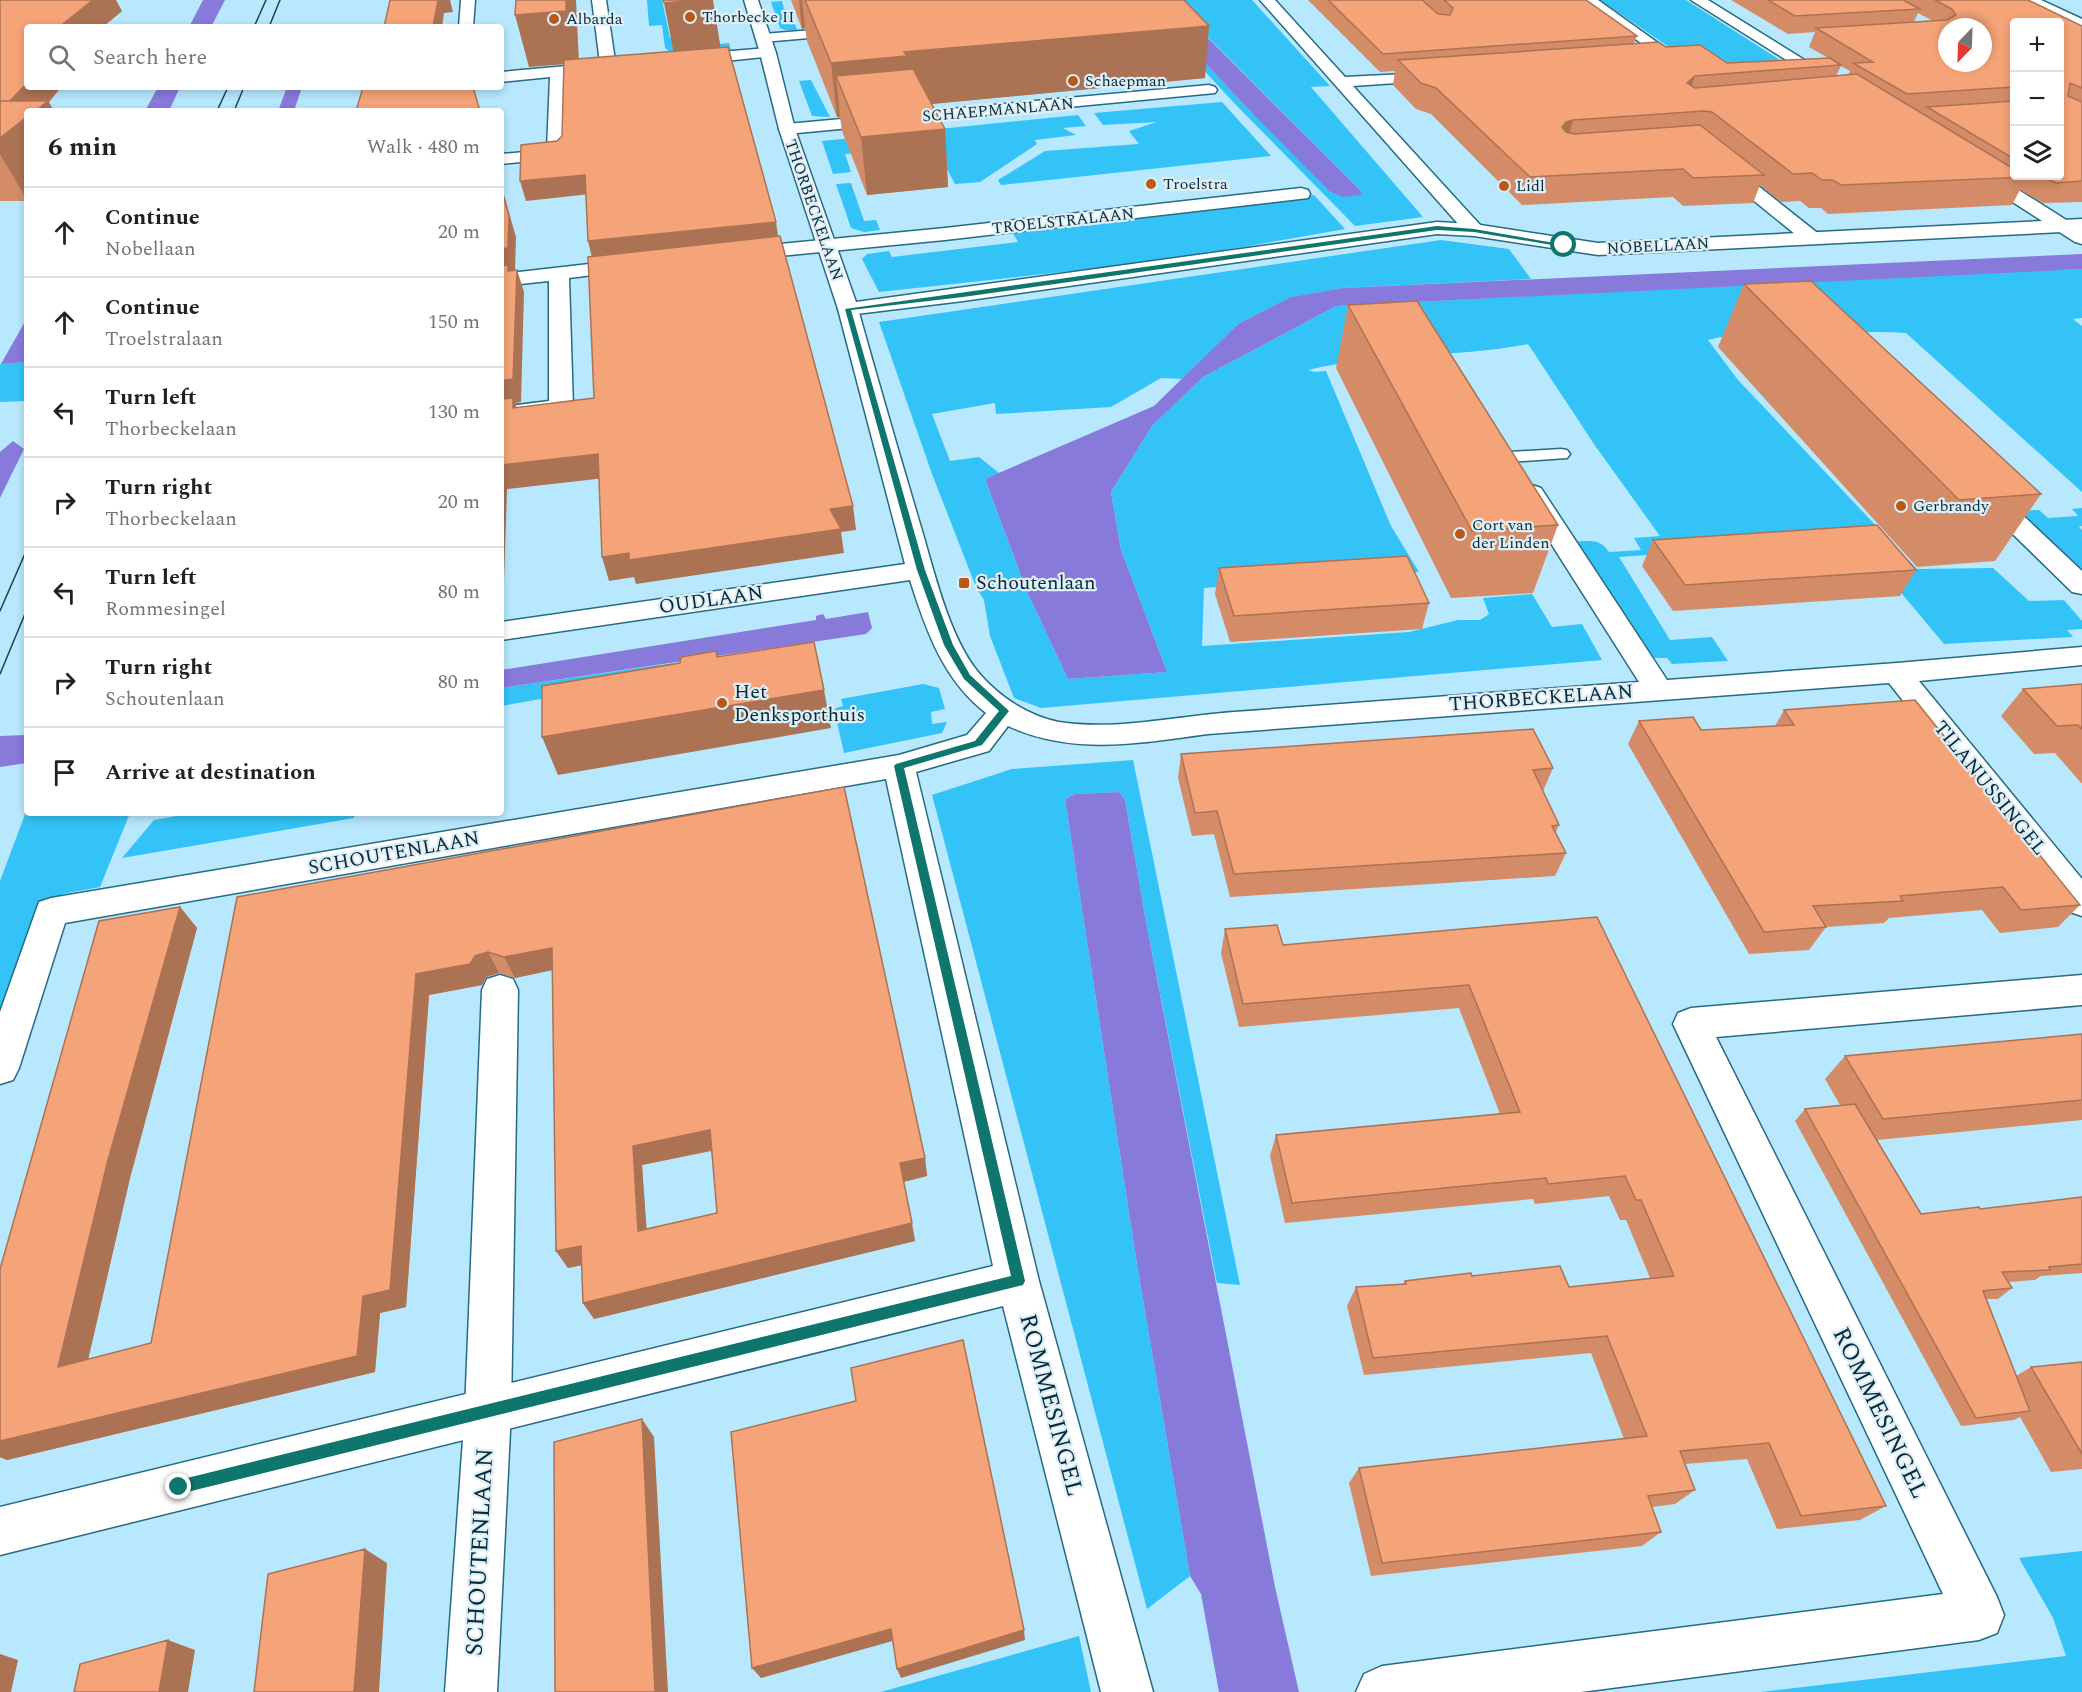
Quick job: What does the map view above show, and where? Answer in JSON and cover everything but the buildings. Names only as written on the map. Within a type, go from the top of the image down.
[{"type":"street","points":[[466,24],[468,0]]},
{"type":"street","points":[[504,77],[614,66],[598,0]]},
{"type":"street","name":"THORBECKELAAN","points":[[750,0],[766,46],[787,129],[848,309],[921,570],[949,645],[967,677],[1004,711],[1030,723],[1059,732],[1109,734],[1658,689],[1898,673],[2082,656]]},
{"type":"street","points":[[1267,0],[1474,231]]},
{"type":"street","points":[[1589,0],[1671,58],[1637,61]]},
{"type":"street","points":[[1698,0],[1844,89]]},
{"type":"street","points":[[2013,0],[2082,33]]},
{"type":"street","points":[[2029,0],[2082,25]]},
{"type":"street","points":[[665,62],[869,30]]},
{"type":"street","points":[[1767,42],[1790,40]]},
{"type":"street","points":[[504,159],[556,154],[558,72]]},
{"type":"street","points":[[1340,82],[1453,74]]},
{"type":"street","name":"SCHAEPMANLAAN","points":[[787,129],[1209,90]]},
{"type":"street","points":[[1711,158],[1813,239]]},
{"type":"street","points":[[1961,162],[2073,226],[2082,238]]},
{"type":"street","name":"TROELSTRALAAN","points":[[722,255],[945,234],[1301,194]]},
{"type":"street","name":"NOBELLAAN","points":[[1474,231],[1598,249],[2073,226]]},
{"type":"street","points":[[848,309],[963,295],[1367,236],[1437,228],[1474,231]]},
{"type":"street","points":[[504,280],[653,263]]},
{"type":"street","points":[[504,414],[561,407],[559,274]]},
{"type":"street","points":[[1502,447],[1658,689]]},
{"type":"street","points":[[1971,480],[2082,586]]},
{"type":"street","name":"OUDLAAN","points":[[504,631],[921,570]]},
{"type":"street","name":"TILANUSSINGEL","points":[[1898,673],[2082,903]]},
{"type":"street","points":[[899,766],[978,743],[1004,711]]},
{"type":"street","name":"SCHOUTENLAAN","points":[[0,1068],[51,912],[899,766]]},
{"type":"street","name":"ROMMESINGEL","points":[[899,766],[1018,1281],[1127,1692]]},
{"type":"street","name":"SCHOUTENLAAN","points":[[471,1692],[488,1411],[500,990]]},
{"type":"street","name":"ROMMESINGEL","points":[[1382,1692],[1979,1615],[1691,1024],[2082,990]]},
{"type":"street","points":[[0,1532],[1018,1281]]},
{"type":"lane","points":[[1502,447],[1561,454]]},
{"type":"shaded area","points":[[203,0],[225,0],[213,24],[191,24]]},
{"type":"shaded area","points":[[647,0],[662,0],[670,38],[715,35],[719,44],[729,43],[731,50],[674,55],[665,48],[662,25],[649,26]]},
{"type":"shaded area","points":[[1139,0],[1146,0],[1252,113],[1361,195],[1361,191],[1171,0],[1252,0],[1330,86],[1311,87],[1423,217],[1355,226],[1235,104]]},
{"type":"shaded area","points":[[1146,0],[1202,32],[1361,191],[1361,195],[1343,197],[1329,191]]},
{"type":"shaded area","points":[[1600,0],[1686,0],[1832,93],[1726,86]]},
{"type":"shaded area","points":[[782,1],[784,9],[790,11],[797,30],[780,28],[771,2]]},
{"type":"shaded area","points":[[811,80],[830,117],[812,116],[799,81]]},
{"type":"shaded area","points":[[156,90],[179,90],[170,108],[147,108]]},
{"type":"shaded area","points":[[286,90],[301,90],[295,108],[279,108]]},
{"type":"shaded area","points":[[1222,102],[1271,156],[1001,185],[998,180],[1045,151],[1139,144],[1129,131],[1157,122],[1103,125],[1094,113]]},
{"type":"shaded area","points":[[1078,115],[1086,126],[1063,128],[1076,135],[1035,140],[1037,144],[980,182],[955,184],[934,145],[845,154],[851,172],[833,174],[822,141]]},
{"type":"shaded area","points":[[851,183],[864,221],[876,220],[880,230],[864,232],[851,228],[836,184]]},
{"type":"shaded area","points":[[1314,195],[1345,229],[1164,261],[879,292],[862,259],[867,254],[889,251],[892,257],[1018,242],[1011,230]]},
{"type":"shaded area","points":[[1441,240],[1509,249],[1531,279],[1343,288],[1292,297],[1238,324],[1182,379],[1161,378],[1111,407],[996,414],[995,403],[932,414],[950,461],[979,457],[999,473],[985,479],[1028,594],[1068,679],[1167,672],[1121,550],[1111,492],[1152,426],[1203,377],[1336,306],[2019,271],[2082,269],[2082,318],[2073,319],[2082,326],[2082,492],[1906,333],[1754,334],[1731,335],[1708,340],[1738,380],[1917,569],[1993,568],[2029,601],[2064,600],[2082,621],[2082,629],[2067,630],[2073,637],[1944,644],[1857,540],[1619,557],[1670,640],[1712,637],[1728,661],[1672,664],[1667,658],[1643,658],[1573,542],[1598,542],[1609,552],[1641,550],[1634,538],[1660,536],[1596,447],[1528,344],[1362,360],[1308,370],[1326,371],[1391,526],[1419,572],[1204,588],[1202,646],[1409,632],[1458,620],[1480,620],[1489,614],[1483,598],[1532,594],[1552,627],[1582,624],[1602,660],[1041,708],[1014,698],[990,636],[984,600],[976,587],[932,474],[879,322]]},
{"type":"shaded area","points":[[2082,254],[2082,269],[1336,306],[1203,377],[1152,426],[1111,492],[1121,550],[1167,672],[1068,679],[1028,594],[985,479],[1154,406],[1238,324],[1291,297],[1343,288]]},
{"type":"shaded area","points":[[24,323],[24,362],[1,364]]},
{"type":"shaded area","points":[[24,362],[24,401],[0,402],[0,364]]},
{"type":"shaded area","points":[[13,441],[24,449],[0,498],[0,452]]},
{"type":"shaded area","points":[[2082,508],[2082,526],[2079,527],[2082,530],[2082,580],[2010,511],[2039,510],[2048,518],[2078,516],[2072,509]]},
{"type":"shaded area","points":[[868,612],[872,628],[866,634],[504,688],[504,670],[816,620],[816,616],[823,614],[826,619]]},
{"type":"shaded area","points":[[708,658],[694,672],[504,705],[504,688]]},
{"type":"shaded area","points":[[923,684],[939,688],[945,709],[931,712],[932,724],[947,722],[942,733],[844,753],[834,709],[843,706],[841,699]]},
{"type":"shaded area","points":[[24,735],[24,763],[0,767],[0,736]]},
{"type":"shaded area","points":[[1133,760],[1240,1285],[1217,1283],[1146,922],[1125,800],[1119,792],[1075,794],[1065,799],[1137,1264],[1190,1576],[1147,1609],[932,795],[1012,769]]},
{"type":"shaded area","points":[[1119,792],[1125,800],[1146,922],[1275,1587],[1299,1692],[1219,1692],[1201,1594],[1190,1576],[1137,1264],[1065,799],[1075,794]]},
{"type":"shaded area","points":[[24,816],[129,816],[100,887],[63,894],[49,903],[0,1043],[0,881]]},
{"type":"shaded area","points":[[176,816],[354,816],[354,818],[122,858],[154,820]]},
{"type":"shaded area","points":[[2082,1551],[2082,1692],[1760,1692],[2066,1656],[2053,1618],[2019,1558]]},
{"type":"shaded area","points":[[1079,1636],[1091,1692],[881,1692]]},
{"type":"tram line","points":[[255,24],[266,0]]},
{"type":"tram line","points":[[270,24],[280,0]]},
{"type":"tram line","points":[[218,108],[227,90]]},
{"type":"tram line","points":[[235,108],[243,90]]},
{"type":"tram line","points":[[0,611],[24,556]]},
{"type":"tram line","points":[[0,674],[24,616]]},
{"type":"place","name":"Thorbecke II","points":[[690,17]]},
{"type":"place","name":"Albarda","points":[[554,19]]},
{"type":"place","name":"Schaepman","points":[[1073,81]]},
{"type":"place","name":"Troelstra","points":[[1151,184]]},
{"type":"place","name":"Lidl","points":[[1504,186]]},
{"type":"place","name":"Gerbrandy","points":[[1901,506]]},
{"type":"place","name":"Cort van der Linden","points":[[1460,534]]},
{"type":"place","name":"Schoutenlaan","points":[[964,583]]},
{"type":"place","name":"Het Denksporthuis","points":[[722,703]]},
{"type":"route","points":[[179,1487],[1018,1281],[899,766],[978,743],[1004,711],[967,677],[949,645],[921,570],[848,309],[1437,228],[1474,231],[1564,245]]}]
